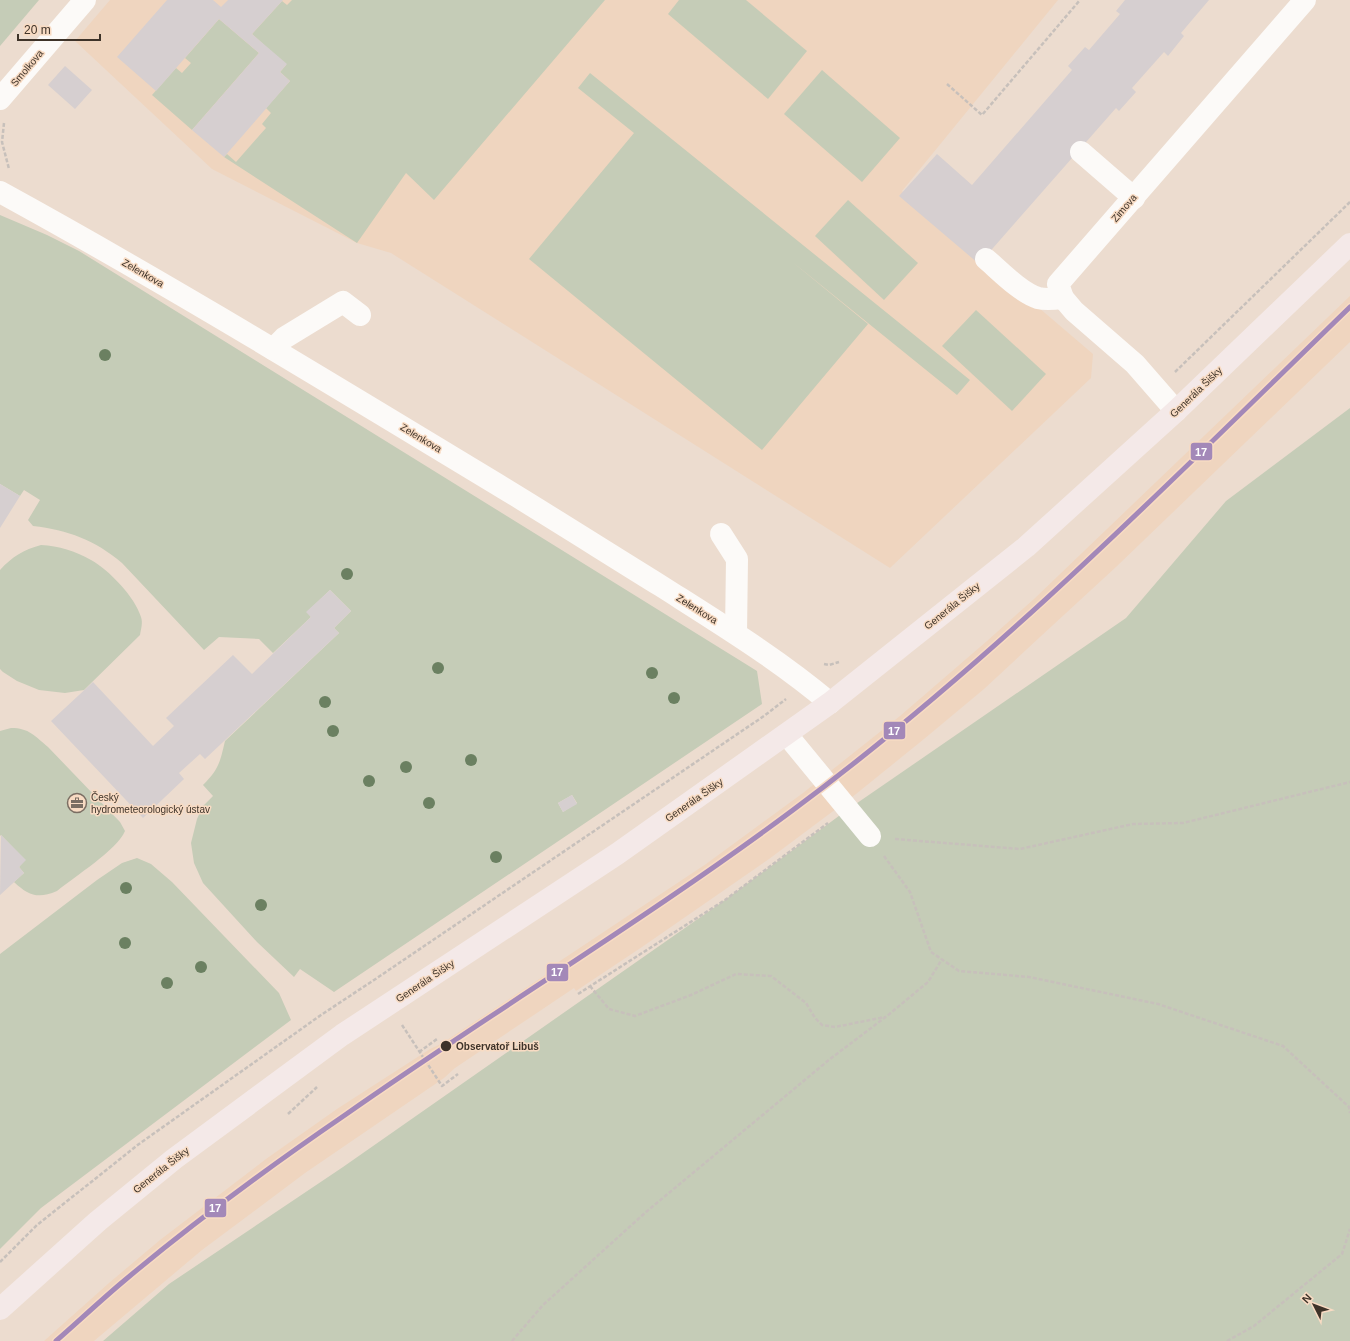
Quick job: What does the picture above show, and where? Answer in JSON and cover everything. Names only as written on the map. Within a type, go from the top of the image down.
[{"type":"main road","name":"Generála Šišky","points":[[0,1309],[98,1221],[174,1159],[342,1035],[617,854],[787,735],[830,703],[1026,547],[1176,411],[1350,244]]},
{"type":"street","name":"Smolkova","points":[[4,109],[85,0]]},
{"type":"street","name":"Zimova","points":[[1063,298],[1058,284],[1305,0]]},
{"type":"street","points":[[1081,152],[1134,198]]},
{"type":"street","name":"Zelenkova","points":[[0,192],[86,239],[273,349],[527,502],[736,633],[807,684],[830,703]]},
{"type":"street","points":[[986,259],[1029,294],[1038,298],[1063,298],[1074,311],[1135,364],[1176,411]]},
{"type":"street","points":[[273,349],[284,338],[343,302],[360,315]]},
{"type":"street","points":[[721,534],[736,559],[736,633]]},
{"type":"street","points":[[787,735],[847,810],[870,836]]},
{"type":"path","points":[[947,84],[982,115],[1080,0]]},
{"type":"path","points":[[4,109],[2,142],[9,172]]},
{"type":"path","points":[[1157,390],[1350,202]]},
{"type":"path","points":[[0,1262],[37,1225],[139,1144],[321,1015],[764,716],[807,684],[829,665],[842,661]]},
{"type":"path","points":[[822,664],[829,665]]},
{"type":"path","points":[[870,836],[1020,849],[1133,824],[1183,823],[1350,782]]},
{"type":"path","points":[[578,994],[725,900],[847,810]]},
{"type":"path","points":[[893,869],[910,892],[931,952],[959,971],[1029,977],[1158,1004],[1284,1046],[1348,1107],[1350,1113]]},
{"type":"path","points":[[512,1341],[543,1305],[646,1212],[830,1059],[928,982],[942,959]]},
{"type":"path","points":[[590,986],[609,1009],[635,1016],[691,995],[736,974],[772,976],[806,1002],[815,1018],[822,1026],[835,1027],[886,1016]]},
{"type":"path","points":[[374,980],[442,1086],[458,1074]]},
{"type":"path","points":[[419,1052],[437,1039]]},
{"type":"path","points":[[1227,1341],[1254,1326],[1342,1254],[1350,1229]]},
{"type":"shaded area","points":[[110,0],[1058,0],[902,191],[1093,354],[1091,378],[890,568],[391,253],[357,243],[212,169],[75,41]]},
{"type":"shaded area","points":[[1350,296],[1350,342],[1116,567],[984,689],[856,794],[769,859],[642,947],[576,991],[574,988],[455,1068],[444,1078],[305,1173],[202,1250],[94,1341],[44,1341],[160,1240],[266,1159],[337,1109],[430,1049],[441,1044],[559,966],[557,963],[706,864],[803,793],[900,716],[1034,599]]},
{"type":"green space","points":[[0,0],[39,0],[0,46]]},
{"type":"green space","points":[[292,0],[605,0],[434,200],[406,173],[357,243],[224,157],[227,154],[236,162],[266,128],[262,124],[271,113],[266,108],[290,81],[280,72],[286,65],[252,34],[282,1],[287,5]]},
{"type":"green space","points":[[679,0],[746,0],[807,51],[768,99],[668,14]]},
{"type":"green space","points":[[219,19],[259,53],[192,130],[152,95],[176,68],[182,73],[191,63],[185,58]]},
{"type":"green space","points":[[822,70],[900,138],[862,182],[784,114]]},
{"type":"green space","points":[[590,73],[970,380],[957,395],[790,260],[868,324],[762,450],[529,259],[634,133],[578,88]]},
{"type":"green space","points":[[848,200],[918,263],[884,300],[815,236]]},
{"type":"green space","points":[[0,215],[47,235],[79,251],[757,671],[762,704],[334,992],[300,969],[294,977],[257,942],[203,883],[194,863],[191,843],[197,819],[203,806],[213,796],[203,785],[216,770],[225,741],[339,633],[334,628],[351,611],[330,590],[307,612],[311,617],[273,653],[259,639],[219,637],[204,650],[122,563],[102,548],[80,537],[58,530],[33,526],[28,520],[40,500],[24,490],[20,496],[0,484]],"holes":[[[572,795],[577,803],[563,812],[558,803]]]},
{"type":"green space","points":[[976,310],[1046,374],[1012,411],[942,346]]},
{"type":"green space","points":[[1350,408],[1350,1341],[103,1341],[169,1284],[343,1167],[725,900],[847,810],[1126,618],[1226,501]]},
{"type":"green space","points":[[41,545],[54,546],[73,552],[98,564],[113,577],[127,593],[138,609],[141,617],[142,624],[140,635],[84,690],[65,693],[39,690],[17,681],[0,669],[0,570],[19,554]]},
{"type":"green space","points":[[11,728],[23,729],[27,731],[48,747],[120,822],[125,831],[113,846],[94,863],[57,891],[44,895],[34,895],[29,893],[14,882],[24,873],[19,867],[25,860],[1,835],[0,836],[0,731]]},
{"type":"green space","points":[[137,858],[151,864],[172,882],[279,993],[291,1020],[41,1208],[0,1249],[0,954],[97,880],[122,863]]},
{"type":"building","points":[[167,0],[213,0],[221,7],[228,0],[283,0],[252,34],[287,64],[280,72],[290,81],[224,157],[192,130],[259,53],[219,19],[156,91],[117,57]]},
{"type":"building","points":[[1125,0],[1209,0],[1181,33],[1184,36],[1168,56],[1164,52],[1132,88],[1136,92],[1119,111],[1116,108],[979,264],[899,196],[937,154],[972,185],[1072,70],[1068,66],[1085,47],[1089,50],[1120,14],[1116,11]]},
{"type":"building","points":[[65,66],[92,90],[75,109],[48,85]]},
{"type":"building","points":[[0,484],[20,496],[0,528]]},
{"type":"building","points":[[330,590],[351,611],[334,628],[339,633],[205,759],[200,754],[179,773],[184,779],[143,818],[51,721],[93,682],[153,746],[174,726],[166,718],[233,655],[252,674],[311,617],[306,612]]},
{"type":"building","points":[[572,795],[577,804],[563,812],[558,803]]},
{"type":"building","points":[[1,835],[26,860],[19,867],[24,873],[0,895]]},
{"type":"transit line","name":"17","points":[[56,1341],[151,1258],[260,1175],[401,1076],[683,889],[793,810],[867,753],[940,693],[1080,568],[1350,307]]},
{"type":"place","name":"Český hydrometeorologický ústav","points":[[77,803]]},
{"type":"place","name":"Observatoř Libuš","points":[[446,1046]]}]
